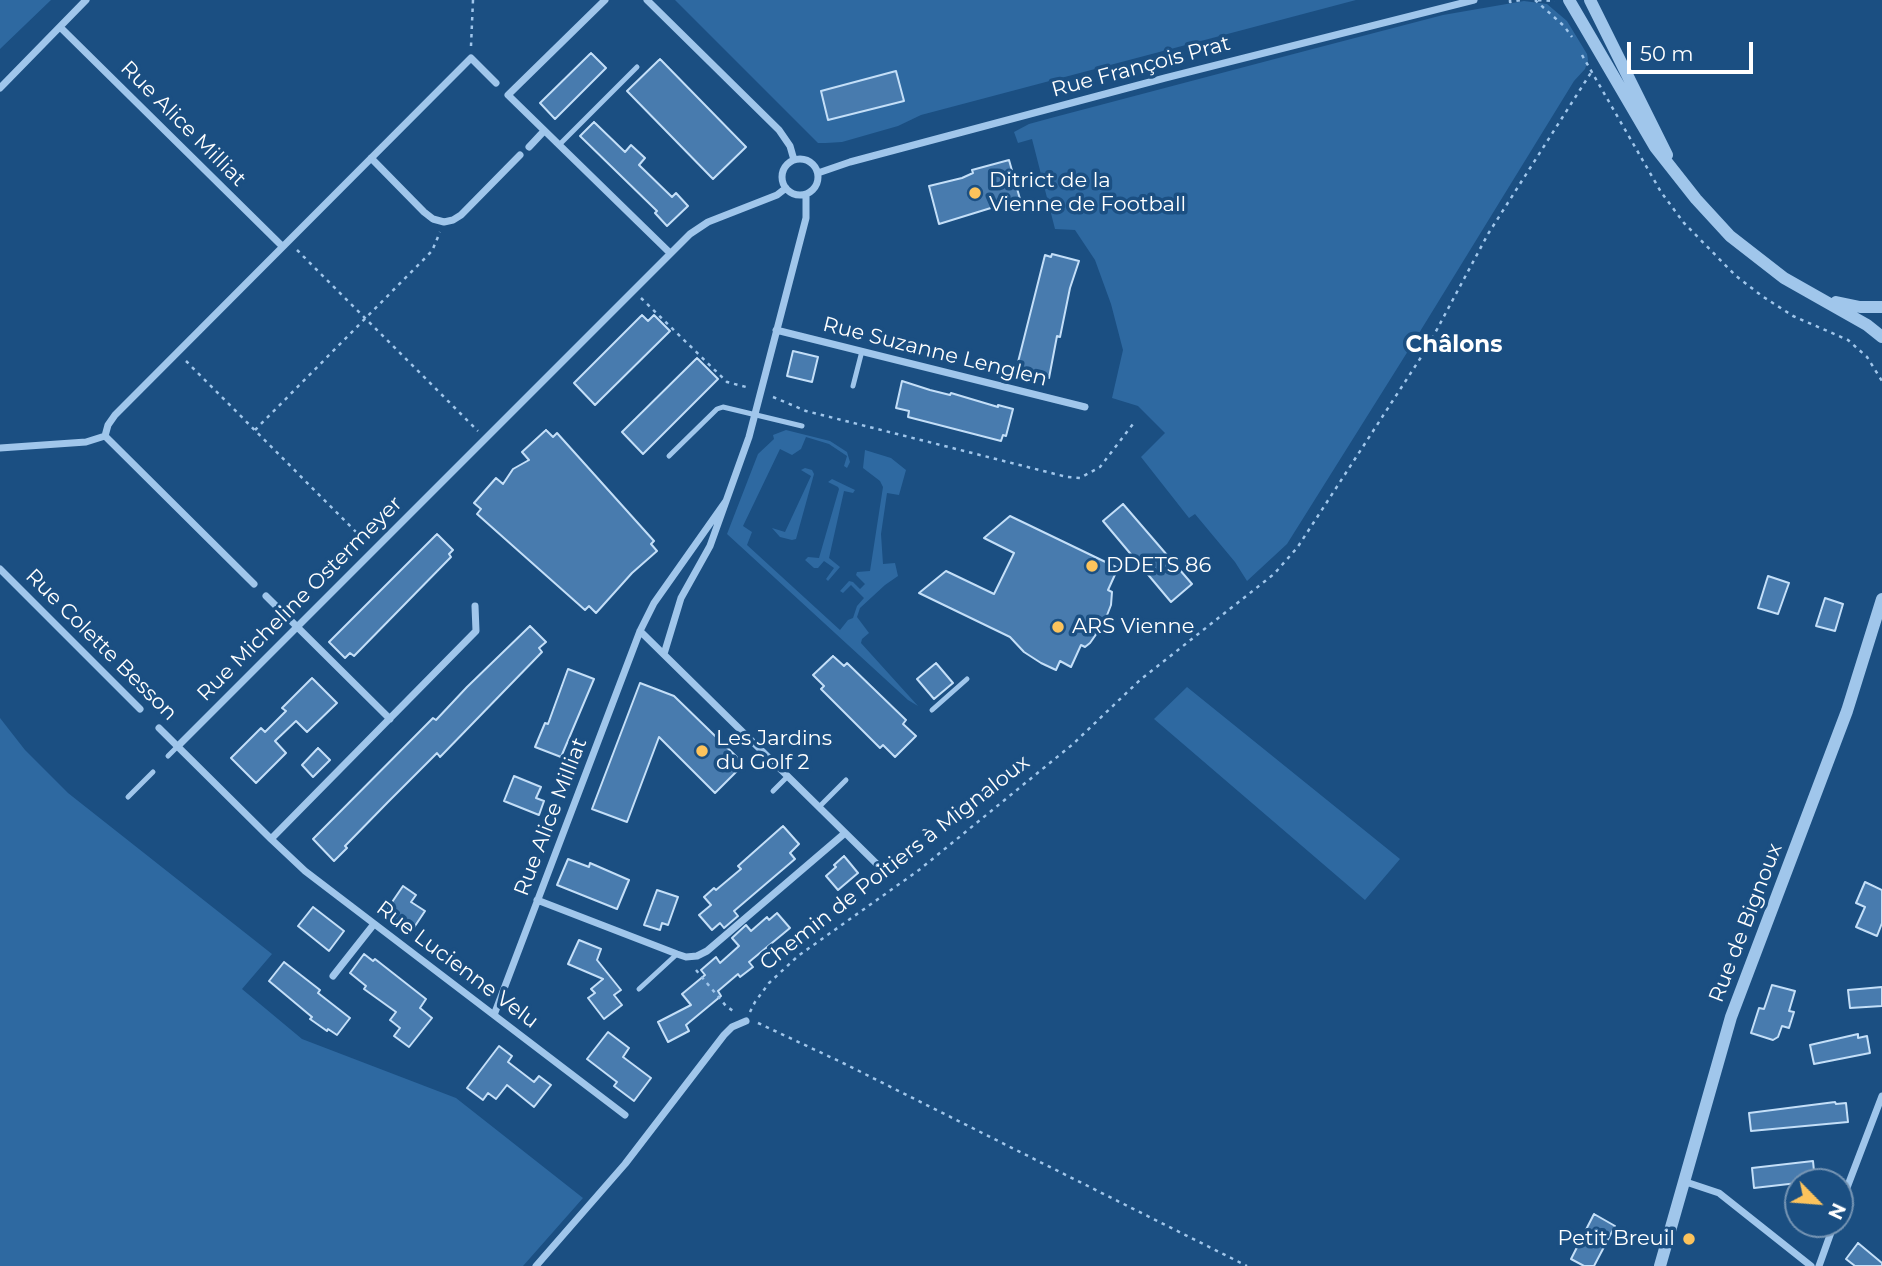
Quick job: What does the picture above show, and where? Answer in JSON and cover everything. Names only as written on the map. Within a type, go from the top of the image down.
[{"type":"street","points":[[0,88],[86,0]]},
{"type":"street","points":[[604,0],[508,95],[670,253]]},
{"type":"street","points":[[647,0],[779,130],[790,146],[794,160]]},
{"type":"street","name":"Rue François Prat","points":[[818,173],[850,162],[1165,78],[1474,0]]},
{"type":"street","points":[[1569,0],[1655,147],[1730,236],[1803,290],[1867,325],[1882,337]]},
{"type":"street","points":[[1590,0],[1675,172]]},
{"type":"street","name":"Rue Alice Milliat","points":[[60,27],[282,246]]},
{"type":"street","points":[[105,436],[115,415],[471,58],[496,83]]},
{"type":"street","points":[[529,147],[544,131]]},
{"type":"street","points":[[371,158],[424,212],[433,219],[444,222],[461,215],[520,155]]},
{"type":"street","points":[[800,159],[812,163],[818,173],[815,188],[806,194],[795,194],[786,188],[782,177],[789,162],[800,159]]},
{"type":"street","name":"Rue Micheline Ostermeyer","points":[[178,746],[670,253],[699,227],[777,195],[786,188]]},
{"type":"street","points":[[664,654],[681,598],[710,546],[755,413],[806,218],[806,194]]},
{"type":"street","points":[[1803,290],[1849,306],[1882,307]]},
{"type":"street","name":"Rue Suzanne Lenglen","points":[[776,330],[1085,407]]},
{"type":"street","points":[[0,448],[86,442],[105,436]]},
{"type":"street","points":[[105,436],[254,584]]},
{"type":"street","points":[[726,501],[654,603],[640,631],[886,873]]},
{"type":"street","name":"Rue Colette Besson","points":[[0,569],[140,709]]},
{"type":"street","points":[[266,596],[390,719]]},
{"type":"street","name":"Rue de Bignoux","points":[[1660,1266],[1731,1017],[1846,711],[1882,599]]},
{"type":"street","points":[[178,746],[271,839],[477,631],[475,607]]},
{"type":"street","name":"Rue Alice Milliat","points":[[494,1015],[640,631]]},
{"type":"street","name":"Rue Colette Besson","points":[[159,728],[178,746]]},
{"type":"street","points":[[537,900],[681,956],[697,956],[707,951],[845,833]]},
{"type":"street","name":"Rue Lucienne Velu","points":[[271,839],[305,871],[625,1115]]},
{"type":"street","points":[[333,976],[374,924]]},
{"type":"street","points":[[536,1266],[625,1164],[724,1035],[732,1027],[746,1021]]},
{"type":"street","points":[[1854,1169],[1882,1096]]},
{"type":"street","points":[[1683,1181],[1719,1194],[1811,1266]]},
{"type":"street","points":[[1819,1266],[1829,1238]]},
{"type":"lane","points":[[559,145],[637,68]]},
{"type":"lane","points":[[853,386],[862,351]]},
{"type":"lane","points":[[669,456],[717,409],[728,407],[802,426]]},
{"type":"lane","points":[[932,710],[967,679]]},
{"type":"lane","points":[[168,756],[178,746]]},
{"type":"lane","points":[[128,797],[153,772]]},
{"type":"lane","points":[[773,791],[788,776]]},
{"type":"lane","points":[[818,807],[846,780]]},
{"type":"lane","points":[[639,989],[681,956]]},
{"type":"path","points":[[471,58],[474,0]]},
{"type":"path","points":[[1510,0],[1521,0]]},
{"type":"path","points":[[1538,0],[1560,0]]},
{"type":"path","name":"Chemin de Poitiers à Mignaloux","points":[[746,1021],[755,1002],[769,984],[798,956],[919,870],[1073,744],[1140,680],[1273,574],[1314,522],[1427,348],[1488,234],[1588,76],[1603,61]]},
{"type":"path","points":[[254,430],[432,251],[444,222]]},
{"type":"path","points":[[289,239],[293,247],[485,438]]},
{"type":"path","points":[[633,290],[727,382],[761,392],[806,411],[1067,477],[1080,478],[1100,467],[1133,424]]},
{"type":"path","points":[[177,352],[374,550]]},
{"type":"path","points":[[681,956],[726,1006],[746,1021],[770,1027],[1247,1266]]},
{"type":"shaded area","points":[[0,0],[51,0],[0,49]]},
{"type":"shaded area","points":[[675,0],[1356,0],[921,115],[898,126],[842,142],[818,143]]},
{"type":"shaded area","points":[[1524,1],[1547,4],[1567,21],[1587,54],[1585,69],[1574,81],[1287,544],[1247,581],[1235,562],[1195,514],[1189,518],[1141,457],[1165,433],[1138,406],[1112,398],[1123,350],[1111,304],[1095,260],[1075,230],[1055,229],[1032,139],[1018,143],[1014,132],[1029,124],[1051,118],[1443,15]]},
{"type":"shaded area","points":[[786,430],[830,441],[847,452],[850,462],[847,468],[844,466],[847,456],[829,444],[806,437],[801,449],[792,455],[780,449],[743,526],[752,532],[747,545],[840,630],[853,618],[857,606],[864,598],[851,585],[843,593],[840,591],[849,581],[860,589],[865,584],[856,575],[857,572],[870,571],[883,487],[880,481],[863,468],[865,450],[891,458],[906,470],[899,495],[887,493],[881,534],[883,564],[895,563],[898,576],[860,608],[857,617],[869,633],[861,643],[918,706],[908,700],[727,534],[758,454],[774,439],[773,435]]},
{"type":"shaded area","points":[[801,470],[812,470],[814,474],[796,539],[780,537],[772,528],[785,532],[811,476]]},
{"type":"shaded area","points":[[832,479],[855,490],[853,493],[844,491],[829,558],[840,567],[828,581],[826,579],[834,568],[824,561],[818,568],[814,568],[805,560],[808,557],[819,558],[839,489],[828,482]]},
{"type":"shaded area","points":[[1187,687],[1400,859],[1365,900],[1154,719]]},
{"type":"shaded area","points":[[0,718],[25,750],[68,793],[272,954],[242,989],[302,1039],[456,1098],[583,1198],[523,1266],[0,1266]]},
{"type":"building","points":[[591,53],[606,68],[555,119],[540,103]]},
{"type":"building","points":[[660,59],[746,147],[713,179],[627,91]]},
{"type":"building","points":[[896,71],[904,101],[828,120],[821,91]]},
{"type":"building","points":[[594,122],[625,152],[631,145],[645,158],[639,165],[672,197],[676,193],[688,206],[667,226],[655,213],[657,211],[580,136]]},
{"type":"building","name":"Ditrict de la Vienne de Football","points":[[1009,160],[1020,199],[939,224],[929,186],[962,178],[973,173],[972,170]]},
{"type":"building","points":[[1052,254],[1079,261],[1070,288],[1060,337],[1057,336],[1049,378],[1016,370],[1045,255],[1051,257]]},
{"type":"building","points":[[642,315],[648,321],[654,315],[670,331],[595,405],[574,383]]},
{"type":"building","points":[[793,351],[818,357],[812,382],[787,376]]},
{"type":"building","points":[[697,358],[718,379],[643,454],[622,432]]},
{"type":"building","points":[[902,381],[1013,409],[1006,436],[1003,435],[1001,441],[908,417],[909,411],[896,408]]},
{"type":"building","points":[[546,430],[553,437],[557,433],[654,541],[651,544],[657,551],[632,573],[596,613],[589,606],[585,610],[477,514],[481,509],[474,503],[496,478],[503,484],[513,469],[529,460],[522,452]]},
{"type":"building","points":[[1123,504],[1192,584],[1171,602],[1103,521]]},
{"type":"building","points":[[1010,516],[1118,568],[1108,590],[1112,592],[1111,605],[1104,623],[1090,643],[1085,647],[1081,645],[1071,667],[1060,661],[1056,670],[1041,663],[1024,652],[1010,637],[919,593],[946,571],[994,594],[1014,553],[984,538]]},
{"type":"building","points":[[437,534],[453,550],[449,554],[451,557],[354,656],[350,653],[345,658],[329,642]]},
{"type":"building","points":[[1768,576],[1789,583],[1778,614],[1758,608]]},
{"type":"building","points":[[1825,598],[1843,604],[1835,631],[1816,626]]},
{"type":"building","points":[[530,626],[546,642],[539,648],[542,652],[440,757],[437,753],[388,802],[334,861],[313,839],[433,718],[436,720]]},
{"type":"building","points":[[833,656],[844,666],[847,663],[906,720],[903,724],[916,736],[895,757],[883,745],[880,748],[821,689],[824,686],[813,675]]},
{"type":"building","points":[[936,663],[953,683],[934,699],[917,679]]},
{"type":"building","points":[[568,669],[594,679],[561,757],[535,747],[545,723],[548,724]]},
{"type":"building","points":[[312,678],[337,703],[307,732],[296,721],[275,741],[286,753],[256,783],[231,758],[261,728],[265,732],[286,711],[282,708]]},
{"type":"building","name":"Les Jardins du Golf 2","points":[[640,683],[674,696],[744,764],[715,793],[659,737],[627,822],[592,809]]},
{"type":"building","points":[[318,748],[330,760],[313,777],[302,765]]},
{"type":"building","points":[[514,776],[541,787],[536,798],[544,801],[539,815],[504,801]]},
{"type":"building","points":[[783,826],[799,844],[790,853],[795,859],[734,911],[738,916],[724,928],[720,923],[712,930],[699,915],[711,905],[704,897],[741,869],[738,866]]},
{"type":"building","points":[[844,856],[858,873],[838,890],[826,876]]},
{"type":"building","points":[[568,859],[589,867],[590,863],[629,880],[617,909],[557,885]]},
{"type":"building","points":[[1865,882],[1882,890],[1882,923],[1877,936],[1856,927],[1865,907],[1856,903]]},
{"type":"building","points":[[403,886],[416,895],[411,902],[425,911],[413,929],[386,911]]},
{"type":"building","points":[[657,890],[678,897],[668,925],[662,923],[660,930],[644,925]]},
{"type":"building","points":[[313,907],[344,931],[329,951],[298,926]]},
{"type":"building","points":[[777,913],[790,928],[749,962],[753,967],[740,977],[738,974],[718,991],[721,996],[686,1025],[689,1031],[668,1042],[658,1022],[691,1005],[682,994],[705,975],[701,970],[716,957],[720,963],[739,946],[732,938],[746,925],[751,931],[767,917],[769,920]]},
{"type":"building","points":[[579,940],[601,949],[597,960],[621,990],[614,995],[622,1005],[604,1019],[588,998],[595,993],[591,989],[603,979],[568,964]]},
{"type":"building","points":[[364,954],[373,961],[375,959],[426,999],[420,1008],[432,1018],[409,1047],[394,1036],[400,1028],[390,1020],[396,1012],[364,989],[366,986],[350,973]]},
{"type":"building","points":[[284,962],[350,1018],[337,1035],[310,1019],[312,1017],[269,981]]},
{"type":"building","points":[[1772,985],[1795,991],[1789,1011],[1794,1012],[1789,1028],[1782,1026],[1778,1037],[1773,1040],[1751,1033],[1759,1008],[1764,1009]]},
{"type":"building","points":[[1882,987],[1882,1006],[1850,1008],[1848,990]]},
{"type":"building","points":[[608,1032],[629,1048],[623,1057],[651,1078],[634,1101],[614,1086],[617,1082],[587,1059]]},
{"type":"building","points":[[1858,1034],[1858,1038],[1867,1036],[1870,1053],[1814,1064],[1810,1045]]},
{"type":"building","points":[[499,1046],[512,1056],[508,1062],[534,1082],[539,1076],[551,1085],[534,1107],[507,1085],[496,1099],[488,1093],[483,1100],[467,1088]]},
{"type":"building","points":[[1835,1102],[1846,1103],[1848,1122],[1751,1131],[1749,1113]]},
{"type":"building","points":[[1813,1161],[1814,1168],[1784,1168],[1784,1185],[1754,1188],[1752,1168]]},
{"type":"building","points":[[1594,1214],[1615,1226],[1594,1266],[1584,1266],[1571,1259]]},
{"type":"building","points":[[1858,1243],[1882,1263],[1882,1266],[1855,1266],[1846,1259]]},
{"type":"place","name":"Ditrict de la Vienne de Football","points":[[975,193]]},
{"type":"place","name":"DDETS 86","points":[[1092,566]]},
{"type":"place","name":"ARS Vienne","points":[[1058,627]]},
{"type":"place","name":"Les Jardins du Golf 2","points":[[702,751]]},
{"type":"place","name":"Petit Breuil","points":[[1689,1239]]},
{"type":"district","name":"Châlons","points":[[1454,345]]}]
